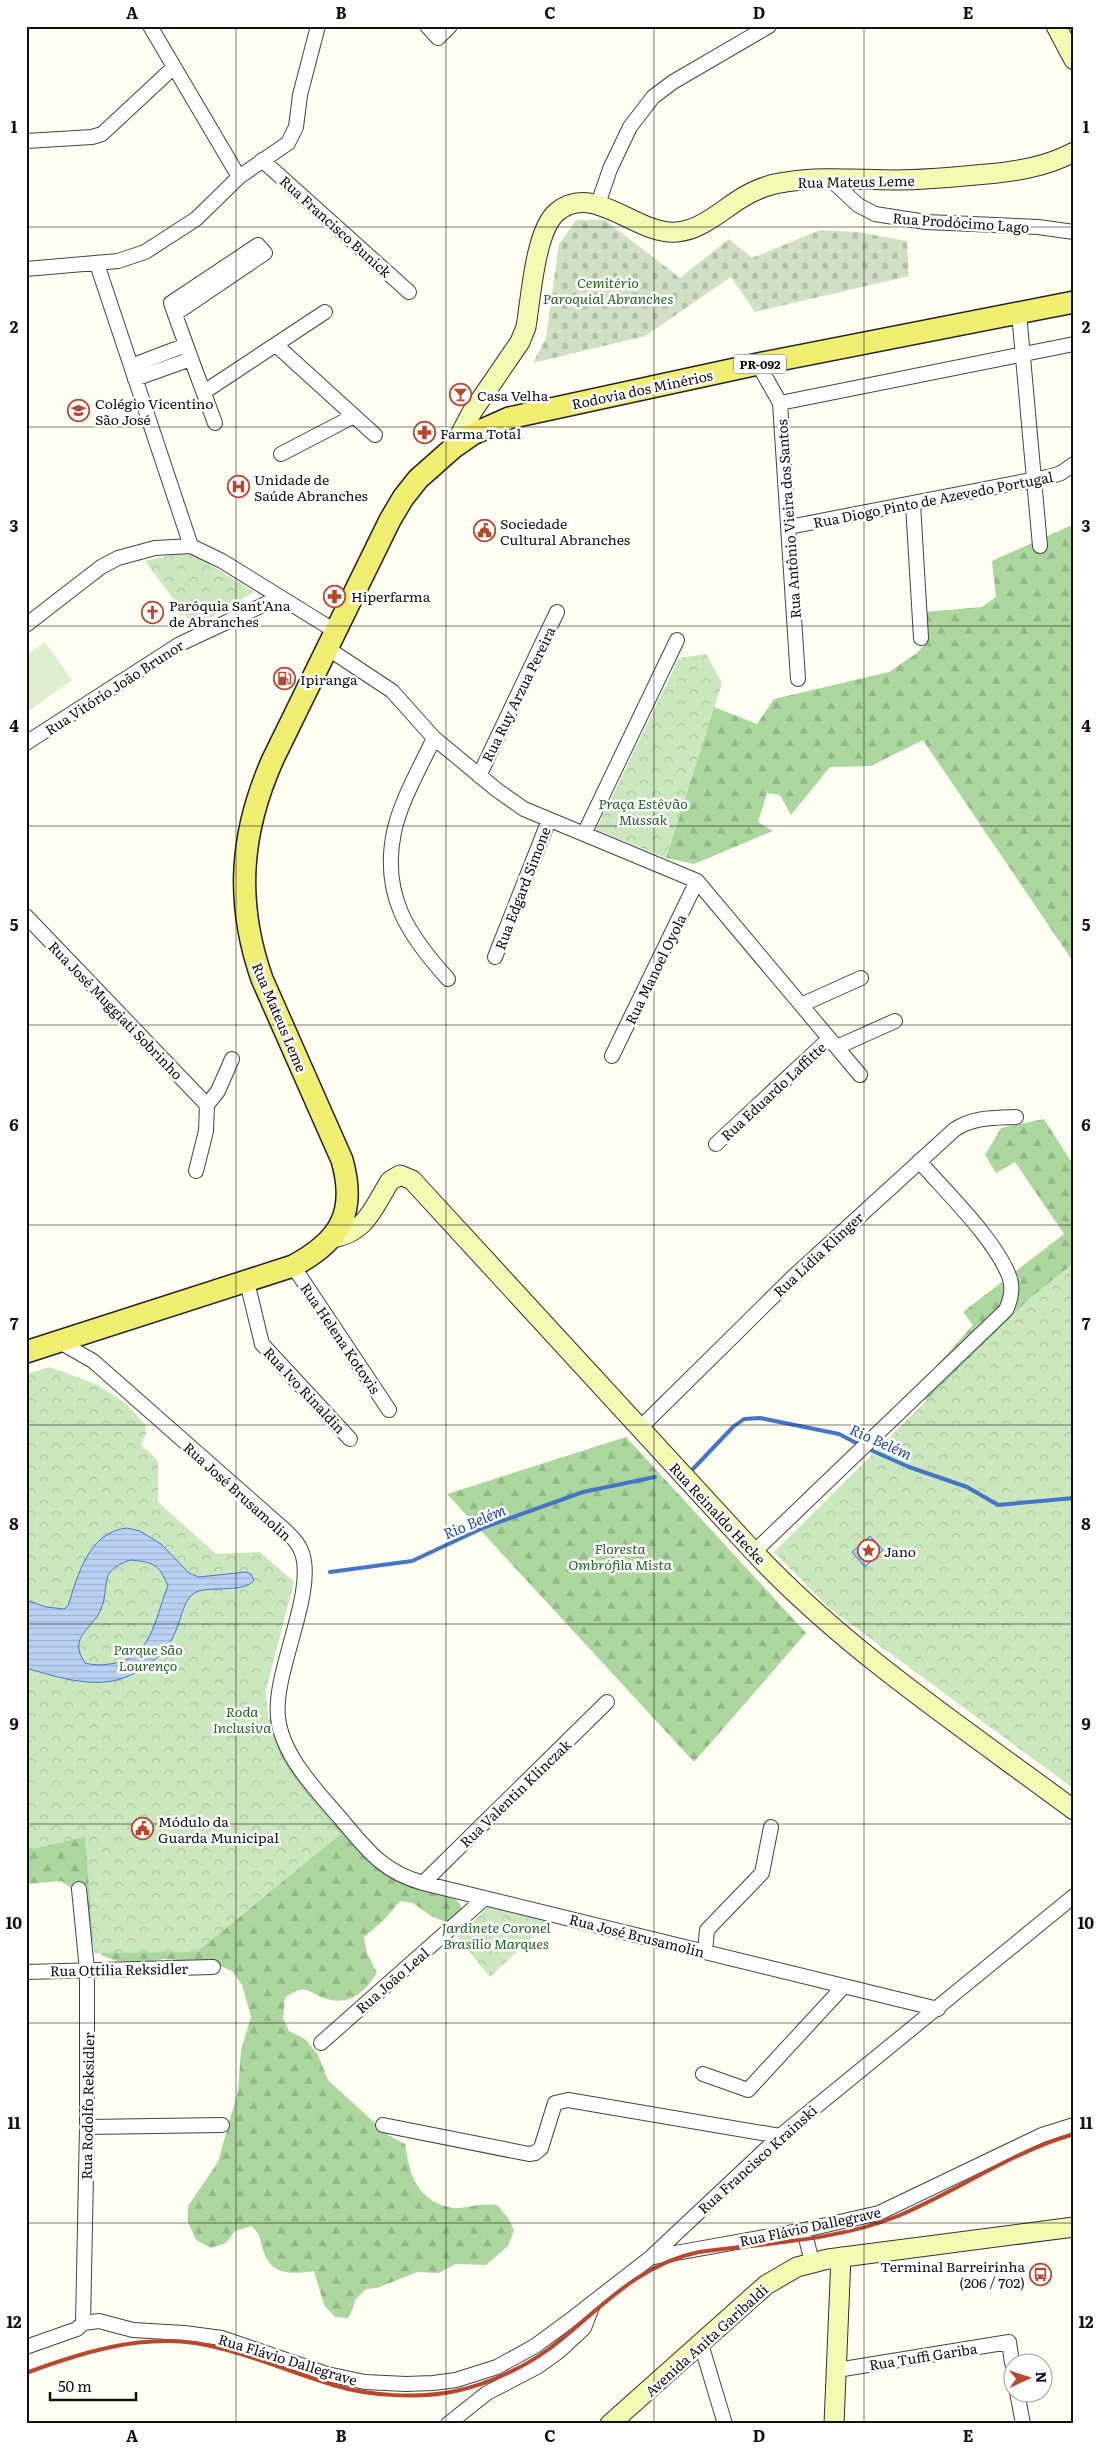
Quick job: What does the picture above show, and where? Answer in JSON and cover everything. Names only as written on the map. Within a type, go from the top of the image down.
[{"type":"main road","name":"Rodovia dos Minérios","points":[[453,448],[473,434],[509,418],[758,364],[1074,302]]},
{"type":"main road","name":"Rua Mateus Leme","points":[[26,1352],[293,1266],[314,1254],[332,1238],[344,1213],[347,1185],[345,1172],[336,1145],[262,979],[247,926],[244,890],[246,850],[257,798],[273,759],[403,498],[418,479],[453,448]]},
{"type":"street","points":[[150,26],[239,177]]},
{"type":"street","points":[[26,269],[118,262],[145,252],[196,219],[239,177],[288,143],[293,136],[300,95],[318,26]]},
{"type":"street","points":[[428,26],[438,38],[450,26]]},
{"type":"street","points":[[598,204],[610,170],[630,128],[653,97],[673,82],[769,26]]},
{"type":"street","points":[[1056,26],[1074,60]]},
{"type":"street","points":[[26,140],[92,137],[102,134],[174,67]]},
{"type":"street","name":"Rua Mateus Leme","points":[[453,448],[472,412],[520,342],[529,311],[540,243],[549,221],[557,212],[568,206],[580,202],[598,204],[647,227],[676,232],[700,226],[742,198],[771,185],[802,180],[922,180],[1008,172],[1045,165],[1074,152]]},
{"type":"street","name":"Rua Francisco Bunick","points":[[262,160],[409,292]]},
{"type":"street","name":"Rua Prodócimo Lago","points":[[831,180],[858,205],[874,214],[926,222],[1038,227],[1074,232]]},
{"type":"street","points":[[175,314],[265,253],[258,244],[171,303],[186,345],[215,423]]},
{"type":"street","points":[[97,264],[191,546]]},
{"type":"street","points":[[204,392],[326,312]]},
{"type":"street","points":[[1019,313],[1040,546]]},
{"type":"street","points":[[780,403],[1074,344]]},
{"type":"street","points":[[133,373],[186,345]]},
{"type":"street","points":[[276,345],[375,435]]},
{"type":"street","points":[[133,373],[191,358]]},
{"type":"street","name":"Rua Antônio Vieira dos Santos","points":[[758,364],[780,403],[798,679]]},
{"type":"street","points":[[281,454],[354,416]]},
{"type":"street","name":"Rua Diogo Pinto de Azevedo Portugal","points":[[789,527],[1034,479],[1061,473],[1074,464]]},
{"type":"street","points":[[913,504],[921,638]]},
{"type":"street","points":[[26,625],[101,567],[118,558],[155,548],[191,546],[222,561],[278,598],[331,640],[392,691],[434,738],[517,805],[698,881],[860,1075]]},
{"type":"street","name":"Rua Vitório João Brunor","points":[[26,743],[180,644],[278,598]]},
{"type":"street","name":"Rua Ruy Arzua Pereira","points":[[479,776],[557,612]]},
{"type":"street","points":[[584,834],[677,640]]},
{"type":"street","points":[[434,738],[400,814],[394,832],[392,870],[394,888],[404,922],[424,953],[448,979]]},
{"type":"street","name":"Rua Edgard Simone","points":[[495,957],[549,820]]},
{"type":"street","name":"Rua Manoel Oyola","points":[[612,1056],[698,881]]},
{"type":"street","name":"Rua José Muggiati Sobrinho","points":[[26,916],[207,1105]]},
{"type":"street","points":[[801,1005],[861,978]]},
{"type":"street","name":"Rua Eduardo Laffitte","points":[[716,1144],[833,1043],[895,1021]]},
{"type":"street","points":[[196,1171],[206,1131],[207,1105],[218,1091],[232,1059]]},
{"type":"street","name":"Rua Lídia Klinger","points":[[640,1428],[793,1277],[919,1161],[964,1123],[1016,1117]]},
{"type":"street","points":[[754,1552],[1006,1310],[1010,1302],[1012,1286],[1009,1276],[993,1249],[919,1161]]},
{"type":"street","name":"Rua Reinaldo Hecke","points":[[332,1238],[346,1236],[356,1231],[364,1223],[390,1181],[400,1175],[412,1180],[754,1552],[808,1608],[834,1630],[1074,1810]]},
{"type":"street","name":"Rua Helena Kotovis","points":[[293,1266],[390,1410]]},
{"type":"street","name":"Rua Ivo Rinaldin","points":[[247,1282],[262,1344],[350,1439]]},
{"type":"street","name":"Rua José Brusamolin","points":[[58,1341],[93,1362],[278,1524],[298,1544],[302,1553],[305,1576],[278,1704],[278,1718],[282,1732],[292,1756],[314,1788],[370,1852],[396,1874],[423,1883],[938,2009]]},
{"type":"street","name":"Rua Valentin Klinczak","points":[[423,1883],[607,1702]]},
{"type":"street","points":[[705,1952],[707,1930],[762,1873],[771,1827]]},
{"type":"street","name":"Rua Rodolfo Reksidler","points":[[79,1889],[88,1970],[83,2323]]},
{"type":"street","name":"Rua Francisco Krainski","points":[[594,2301],[650,2258],[780,2136],[860,2069],[938,2009],[1074,1896]]},
{"type":"street","name":"Rua João Leal","points":[[321,2043],[485,1898]]},
{"type":"street","name":"Rua Ottília Reksidler","points":[[26,1972],[213,1968]]},
{"type":"street","points":[[703,2074],[748,2090],[844,1986]]},
{"type":"street","points":[[383,2126],[529,2154],[536,2153],[541,2148],[551,2109],[555,2103],[568,2100],[780,2136]]},
{"type":"street","points":[[87,2126],[222,2125]]},
{"type":"street","name":"Rua Flávio Dallegrave","points":[[650,2258],[662,2254],[804,2230],[863,2217],[893,2208],[1025,2143],[1074,2125]]},
{"type":"street","name":"Avenida Anita Garibaldi","points":[[610,2424],[766,2285],[782,2275],[812,2262],[1074,2227]]},
{"type":"street","points":[[804,2230],[812,2262]]},
{"type":"street","points":[[834,2424],[842,2257]]},
{"type":"street","points":[[448,2424],[487,2393],[537,2367],[558,2352],[584,2328],[594,2301]]},
{"type":"street","name":"Rua Flávio Dallegrave","points":[[26,2348],[78,2329],[83,2323],[99,2321],[139,2331],[184,2333],[222,2338],[344,2379],[406,2384],[456,2380],[497,2367],[534,2346],[594,2301]]},
{"type":"street","name":"Rua Tuffi Gariba","points":[[837,2370],[1009,2342],[1010,2352]]},
{"type":"street","points":[[701,2344],[725,2424]]},
{"type":"street","points":[[1019,2402],[1023,2424]]},
{"type":"green space","name":"Cemitério Paroquial Abranches","points":[[576,220],[605,220],[680,278],[729,239],[752,258],[820,230],[858,232],[907,241],[909,276],[755,312],[731,277],[645,336],[533,363],[546,338],[559,244]]},
{"type":"green space","points":[[1074,524],[1074,963],[923,740],[871,766],[830,767],[791,815],[780,795],[767,793],[758,822],[773,831],[694,864],[666,858],[714,707],[757,724],[774,699],[889,672],[917,653],[926,643],[924,612],[982,607],[996,597],[992,561]]},
{"type":"green space","points":[[189,551],[254,592],[194,627],[145,561]]},
{"type":"green space","points":[[45,642],[72,680],[26,713],[26,656]]},
{"type":"green space","name":"Praça Estêvão Mussak","points":[[706,654],[722,683],[666,858],[596,830],[679,658]]},
{"type":"green space","points":[[1044,1119],[1074,1166],[1074,1409],[939,1413],[915,1390],[973,1325],[963,1312],[1064,1234],[1015,1162],[996,1173],[985,1155],[1001,1128]]},
{"type":"green space","points":[[1074,1263],[1074,1789],[829,1608],[774,1552],[1031,1297]]},
{"type":"green space","name":"Parque São Lourenço","points":[[50,1367],[98,1385],[125,1403],[145,1424],[146,1434],[141,1445],[158,1461],[158,1502],[216,1554],[260,1552],[294,1582],[266,1690],[268,1714],[273,1735],[288,1769],[299,1785],[341,1834],[197,1952],[94,1953],[85,1837],[26,1851],[26,1374]]},
{"type":"green space","name":"Floresta Ombrófila Mista","points":[[626,1437],[806,1633],[694,1762],[447,1494]]},
{"type":"green space","points":[[267,1717],[274,1724],[278,1743],[290,1768],[364,1856],[388,1876],[405,1884],[450,1894],[460,1904],[462,1909],[454,1918],[446,1922],[431,1916],[413,1903],[400,1901],[384,1920],[364,1937],[367,1953],[377,1973],[367,1987],[354,1997],[339,2001],[321,1997],[305,1990],[293,1992],[285,1998],[283,2018],[289,2031],[305,2039],[318,2055],[328,2080],[388,2135],[405,2144],[413,2176],[420,2189],[426,2195],[433,2201],[452,2208],[497,2205],[508,2218],[514,2230],[508,2246],[486,2265],[456,2264],[439,2273],[417,2272],[377,2288],[366,2289],[355,2300],[348,2318],[335,2317],[324,2305],[314,2271],[293,2273],[274,2267],[265,2255],[259,2236],[252,2226],[235,2231],[226,2243],[211,2248],[196,2240],[188,2222],[188,2206],[218,2162],[238,2091],[241,2050],[251,2017],[242,1985],[232,1971],[213,1963],[164,1959],[143,1963],[117,1961],[103,1956],[94,1947],[82,1906],[70,1887],[61,1881],[26,1884],[26,1813]]},
{"type":"green space","name":"Jardinete Coronel Brasílio Marques","points":[[488,1907],[549,1921],[490,1977],[457,1937]]},
{"type":"water","points":[[127,1528],[140,1531],[161,1544],[189,1573],[199,1577],[246,1572],[251,1574],[254,1580],[244,1587],[202,1590],[192,1595],[186,1603],[177,1628],[165,1650],[157,1658],[132,1675],[117,1680],[88,1682],[57,1677],[26,1668],[26,1600],[46,1607],[64,1609],[68,1606],[87,1556],[103,1537],[114,1531]],"holes":[[[130,1560],[154,1565],[162,1573],[168,1586],[147,1641],[140,1650],[120,1662],[102,1665],[85,1663],[80,1654],[80,1640],[101,1609],[109,1574],[113,1569]]]},
{"type":"water","points":[[870,1536],[883,1550],[865,1567],[852,1552]]},
{"type":"waterway","name":"Rio Belém","points":[[693,1469],[733,1427],[744,1419],[760,1418],[839,1434],[860,1445]]},
{"type":"waterway","name":"Rio Belém","points":[[866,1448],[909,1467],[967,1487],[998,1505],[1074,1498]]},
{"type":"waterway","name":"Rio Belém","points":[[330,1572],[412,1561],[485,1527],[583,1492],[655,1477]]},
{"type":"railway","points":[[26,2373],[67,2359],[109,2348],[130,2344],[173,2341],[195,2343],[231,2351],[316,2380],[362,2392],[410,2396],[456,2391],[493,2380],[528,2363],[549,2349],[601,2305],[636,2279],[655,2267],[676,2258],[699,2252],[825,2236],[874,2224],[920,2206],[1028,2151],[1074,2134]]},
{"type":"place","name":"Casa Velha","points":[[461,395]]},
{"type":"place","name":"Colégio Vicentino São José","points":[[79,411]]},
{"type":"place","name":"Farma Total","points":[[424,433]]},
{"type":"place","name":"Unidade de Saúde Abranches","points":[[238,487]]},
{"type":"place","name":"Sociedade Cultural Abranches","points":[[484,531]]},
{"type":"place","name":"Hiperfarma","points":[[335,596]]},
{"type":"place","name":"Paróquia Sant'Ana de Abranches","points":[[153,613]]},
{"type":"place","name":"Ipiranga","points":[[284,679]]},
{"type":"place","name":"Jano","points":[[868,1551]]},
{"type":"place","name":"Módulo da Guarda Municipal","points":[[142,1829]]},
{"type":"place","name":"Terminal Barreirinha (206 / 702)","points":[[1041,2274]]},
{"type":"park label","name":"Roda Inclusiva","points":[[242,1719]]}]
